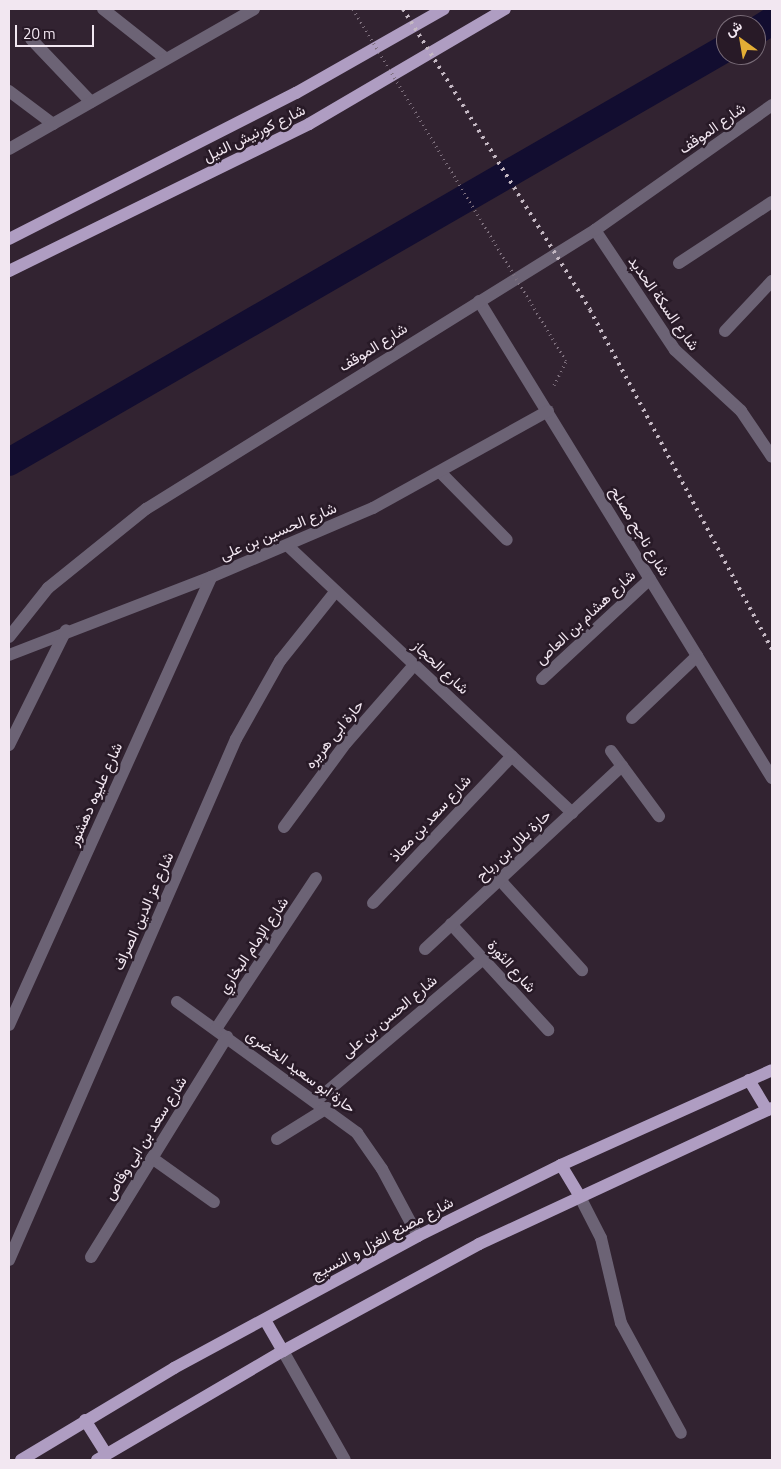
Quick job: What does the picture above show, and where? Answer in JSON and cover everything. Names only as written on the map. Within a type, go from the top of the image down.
[{"type":"main road","name":"شارع كورنيش النيل","points":[[9,239],[296,93],[444,9]]},
{"type":"main road","name":"شارع كورنيش النيل","points":[[9,271],[309,124],[505,9]]},
{"type":"main road","name":"شارع مصنع الغزل و النسيج","points":[[21,1460],[85,1420],[418,1236],[561,1165],[772,1070]]},
{"type":"main road","points":[[85,1420],[101,1457],[283,1351],[579,1195],[770,1111],[749,1080]]},
{"type":"main road","points":[[561,1165],[579,1195]]},
{"type":"main road","points":[[265,1320],[283,1351]]},
{"type":"street","points":[[103,9],[164,58]]},
{"type":"street","points":[[9,149],[164,58],[254,9]]},
{"type":"street","points":[[32,39],[91,102]]},
{"type":"street","points":[[9,91],[53,124]]},
{"type":"street","name":"شارع الموقف","points":[[9,637],[48,588],[146,509],[595,230],[772,105]]},
{"type":"street","points":[[679,263],[772,202]]},
{"type":"street","name":"شارع السكة الحديد","points":[[595,230],[675,350],[741,411],[772,457]]},
{"type":"street","points":[[725,331],[772,281]]},
{"type":"street","name":"شارع ناجح مصلح","points":[[480,301],[772,778]]},
{"type":"street","name":"شارع الحسين بن على","points":[[9,655],[66,630],[211,578],[288,546],[440,472],[545,407]]},
{"type":"street","points":[[440,472],[508,540]]},
{"type":"street","name":"شارع الحجاز","points":[[288,546],[572,813]]},
{"type":"street","name":"شارع عليوه دهشور","points":[[9,1025],[211,578]]},
{"type":"street","name":"شارع هشام بن العاص","points":[[542,679],[650,579]]},
{"type":"street","name":"شارع عز الدين الصراف","points":[[9,1260],[236,739],[280,661],[335,592]]},
{"type":"street","points":[[9,745],[66,630]]},
{"type":"street","points":[[632,718],[697,656]]},
{"type":"street","name":"حارة ابى هريره","points":[[284,827],[346,744],[414,665]]},
{"type":"street","points":[[611,751],[659,816]]},
{"type":"street","name":"شارع سعد بن معاذ","points":[[373,903],[512,756]]},
{"type":"street","name":"حارة بلال بن رباح","points":[[425,949],[622,766]]},
{"type":"street","name":"شارع الإمام البخاري","points":[[216,1029],[316,878]]},
{"type":"street","points":[[500,880],[582,970]]},
{"type":"street","name":"شارع الثورة","points":[[451,924],[548,1030]]},
{"type":"street","name":"شارع الحسن بن على","points":[[316,1100],[483,959]]},
{"type":"street","name":"حارة ابو سعيد الخضرى","points":[[177,1002],[327,1108],[371,1150],[418,1236]]},
{"type":"street","name":"شارع سعد بن ابى وقاص","points":[[91,1256],[227,1037]]},
{"type":"street","points":[[277,1139],[327,1108]]},
{"type":"street","points":[[152,1158],[214,1202]]},
{"type":"street","points":[[579,1195],[601,1238],[621,1323],[681,1433]]},
{"type":"street","points":[[283,1351],[345,1460]]},
{"type":"path","points":[[353,9],[566,361],[545,407]]},
{"type":"waterway","points":[[766,25],[772,21]]},
{"type":"waterway","points":[[9,462],[716,54]]},
{"type":"railway","points":[[403,9],[590,310],[772,649]]}]
